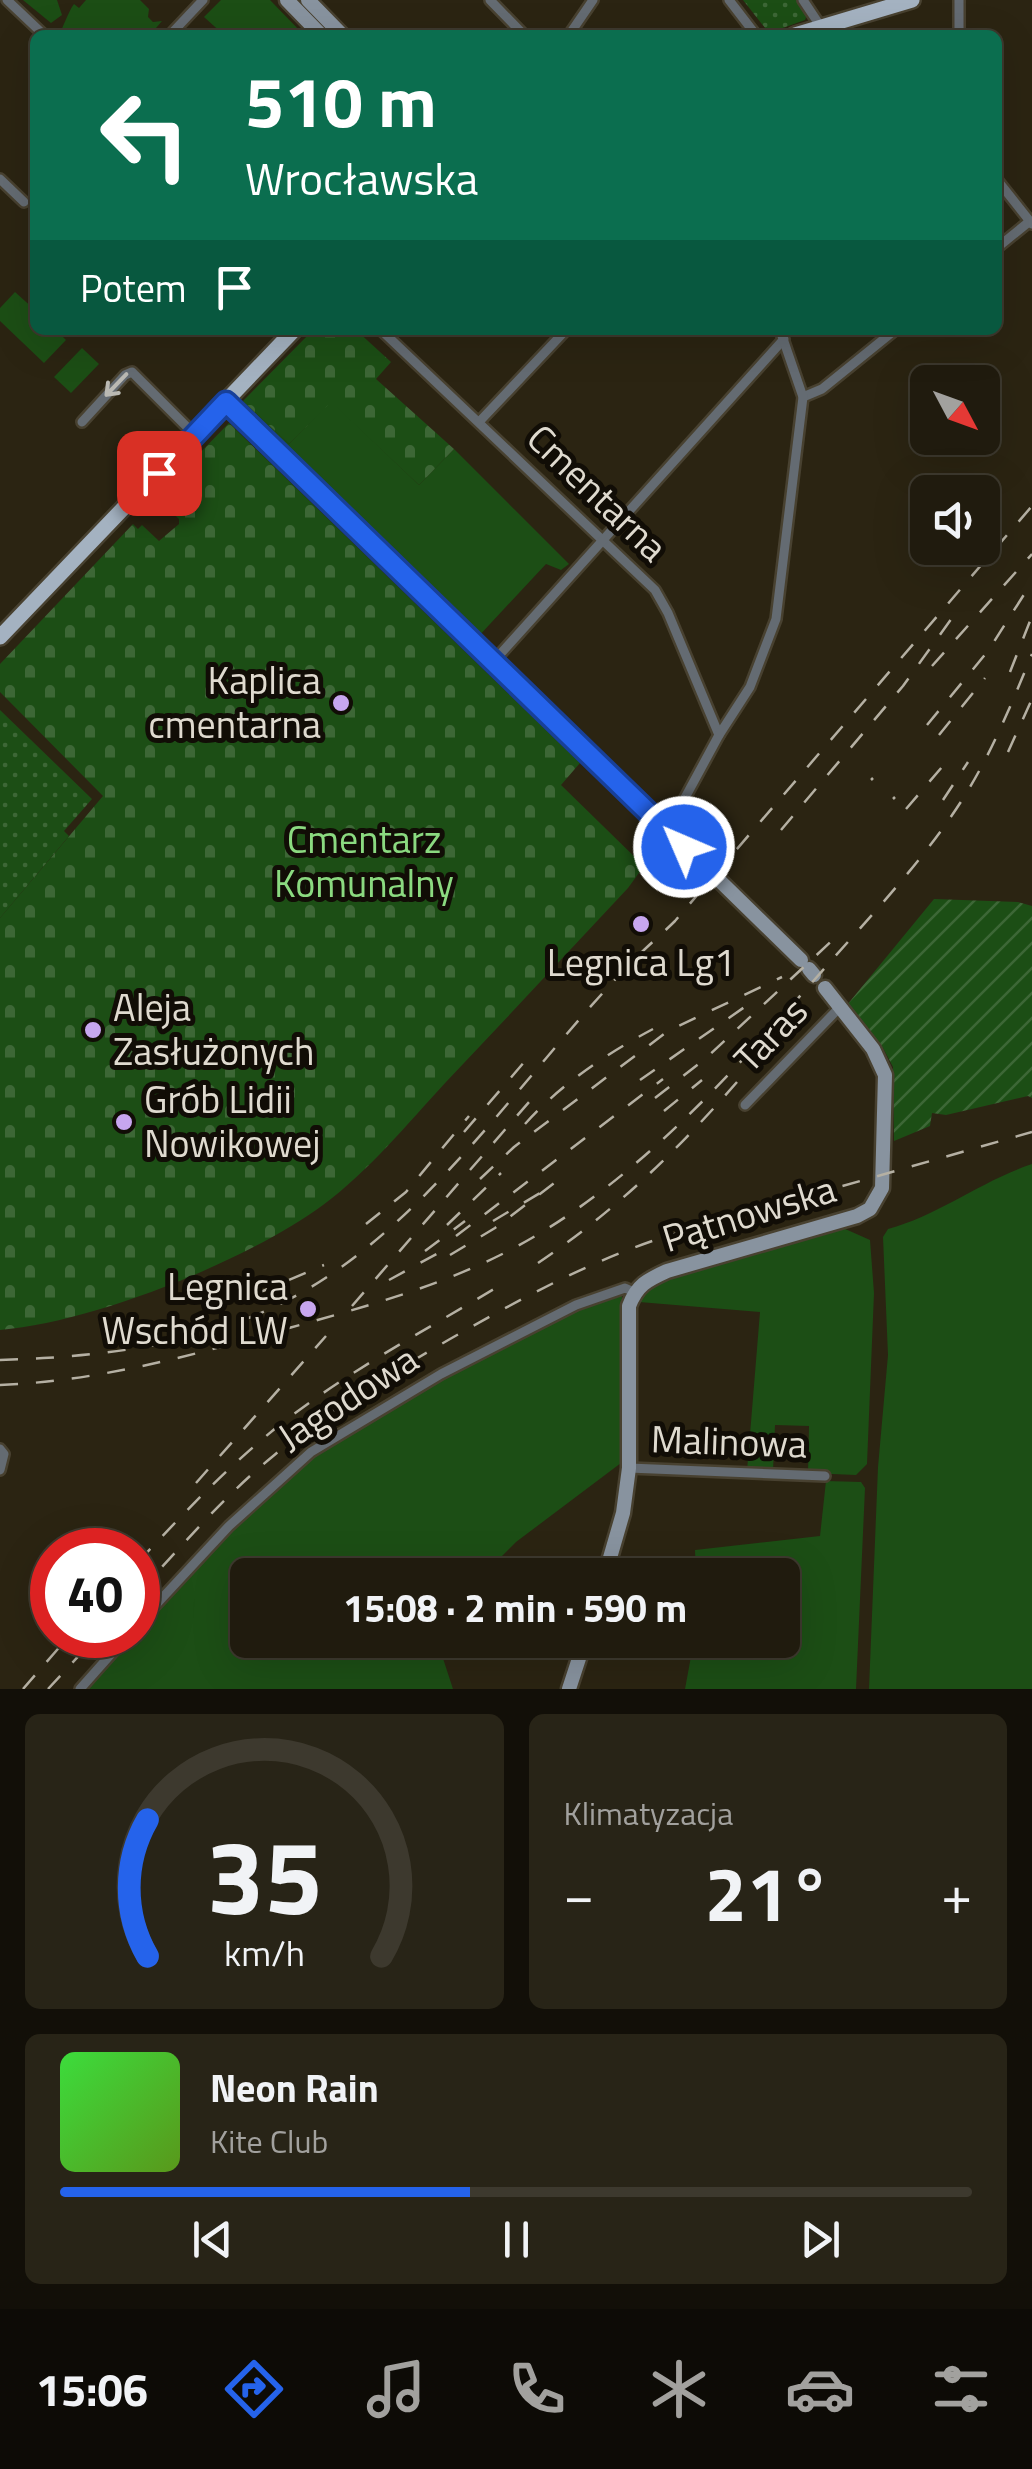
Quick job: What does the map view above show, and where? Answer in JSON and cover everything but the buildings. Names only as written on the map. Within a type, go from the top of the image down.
[{"type":"main road","points":[[811,30],[912,0]]},
{"type":"main road","points":[[0,638],[289,335]]},
{"type":"street","points":[[7,0],[39,30]]},
{"type":"street","points":[[175,30],[204,0]]},
{"type":"street","points":[[287,0],[307,3],[337,30]]},
{"type":"street","points":[[490,0],[519,30]]},
{"type":"street","points":[[572,30],[592,0]]},
{"type":"street","points":[[729,0],[752,30]]},
{"type":"street","points":[[803,0],[821,27]]},
{"type":"street","points":[[959,0],[959,30]]},
{"type":"street","points":[[307,3],[320,30]]},
{"type":"street","points":[[0,179],[24,202]]},
{"type":"street","points":[[1002,187],[1031,223],[1002,245]]},
{"type":"street","name":"Cmentarna","points":[[386,335],[604,539],[661,598],[718,735]]},
{"type":"street","points":[[479,422],[561,335]]},
{"type":"street","points":[[494,662],[781,335]]},
{"type":"street","points":[[667,830],[718,735],[750,688],[776,619],[802,398],[782,335]]},
{"type":"street","points":[[802,398],[822,389],[889,335]]},
{"type":"street","points":[[82,422],[128,373],[134,373],[195,435]]},
{"type":"street","points":[[226,402],[684,847]]},
{"type":"street","points":[[721,882],[808,968]]},
{"type":"street","name":"Pątnowska","points":[[610,1558],[630,1468],[629,1306],[634,1292],[642,1282],[667,1271],[857,1216],[870,1209],[882,1188],[885,1075],[873,1049],[825,988]]},
{"type":"street","name":"Taras","points":[[745,1105],[840,1007]]},
{"type":"street","name":"Jagodowa","points":[[160,1601],[230,1526],[312,1452],[441,1374],[576,1305],[625,1288],[634,1292]]},
{"type":"street","points":[[0,1449],[4,1454],[0,1470]]},
{"type":"street","name":"Malinowa","points":[[630,1468],[825,1476]]},
{"type":"street","points":[[80,1689],[108,1658]]},
{"type":"street","points":[[569,1689],[579,1658]]},
{"type":"green space","points":[[23,0],[57,0],[62,15],[51,23]]},
{"type":"green space","points":[[86,0],[140,0],[149,9],[148,17],[153,22],[162,21],[154,30],[61,30],[72,6],[79,8]]},
{"type":"green space","points":[[221,0],[270,0],[299,30],[218,30],[204,17]]},
{"type":"green space","points":[[743,0],[800,0],[808,12],[805,20],[767,30]]},
{"type":"green space","points":[[15,292],[30,306],[30,335],[61,335],[66,340],[44,363],[0,321],[0,308]]},
{"type":"green space","points":[[308,335],[361,335],[391,362],[376,379],[454,449],[419,485],[331,402],[289,444],[243,401]]},
{"type":"green space","points":[[82,348],[99,364],[71,393],[54,377]]},
{"type":"green space","points":[[243,401],[289,444],[331,401],[419,485],[454,449],[569,564],[561,570],[546,564],[477,638],[245,414],[248,410]]},
{"type":"green space","name":"Cmentarz Komunalny","points":[[229,423],[580,763],[561,785],[644,866],[628,888],[387,1146],[323,1205],[254,1247],[168,1285],[79,1315],[0,1330],[0,918],[103,796],[0,692],[0,664],[133,524],[138,529],[142,525],[159,541],[179,524],[179,519],[163,504],[167,499],[161,493]]},
{"type":"green space","points":[[0,710],[92,799],[64,831],[69,836],[0,918]]},
{"type":"green space","points":[[934,899],[1032,906],[1032,1098],[946,1115],[932,1113],[930,1126],[894,1141],[893,1067],[883,1048],[847,1005]]},
{"type":"green space","points":[[1032,1164],[1032,1689],[869,1689],[878,1467],[888,1355],[883,1237],[888,1229]]},
{"type":"green space","points":[[843,1228],[870,1240],[874,1293],[867,1464],[856,1475],[808,1473],[809,1426],[775,1425],[773,1471],[747,1471],[760,1312],[639,1302],[641,1295],[656,1282]]},
{"type":"green space","points":[[622,1292],[621,1463],[500,1558],[230,1558],[230,1658],[443,1658],[453,1689],[85,1689],[114,1658],[160,1658],[160,1608],[248,1513],[313,1456],[403,1400],[568,1314]]},
{"type":"green space","points":[[826,1481],[861,1482],[865,1488],[856,1689],[685,1689],[691,1658],[800,1658],[800,1558],[695,1558],[695,1550],[820,1536]]},
{"type":"tunnel","points":[[684,847],[721,882]]},
{"type":"railway","points":[[0,1360],[143,1347],[247,1319],[332,1274],[380,1237],[468,1149],[590,1007],[675,921],[1032,506]]},
{"type":"railway","points":[[932,666],[1032,554]]},
{"type":"railway","points":[[927,725],[988,651],[1032,582]]},
{"type":"railway","points":[[1010,672],[1032,616]]},
{"type":"railway","points":[[781,830],[903,686],[952,618]]},
{"type":"railway","points":[[0,1385],[74,1378],[146,1365],[385,1300],[478,1266],[579,1208],[619,1178],[694,1110],[764,1037],[917,862],[974,780],[1032,654]]},
{"type":"railway","points":[[939,735],[985,678]]},
{"type":"railway","points":[[1008,752],[1032,699]]},
{"type":"railway","points":[[906,809],[948,760]]},
{"type":"railway","points":[[943,800],[968,762]]},
{"type":"railway","points":[[655,1098],[705,1059],[837,936]]},
{"type":"railway","points":[[480,1179],[514,1147],[668,1031],[782,977]]},
{"type":"railway","points":[[640,1080],[746,1006]]},
{"type":"railway","points":[[525,1124],[585,1071],[653,1029]]},
{"type":"railway","points":[[464,1132],[526,1060]]},
{"type":"railway","points":[[456,1236],[663,1079]]},
{"type":"railway","points":[[664,1111],[702,1080]]},
{"type":"railway","points":[[538,1263],[644,1179],[737,1082]]},
{"type":"railway","points":[[352,1306],[529,1102]]},
{"type":"railway","points":[[366,1224],[406,1192],[469,1116]]},
{"type":"railway","points":[[160,1569],[236,1489],[293,1440],[381,1380],[528,1296],[608,1258],[664,1237],[1032,1132]]},
{"type":"railway","points":[[447,1225],[501,1173]]},
{"type":"railway","points":[[450,1255],[495,1228],[557,1181]]},
{"type":"railway","points":[[493,1221],[545,1190]]},
{"type":"railway","points":[[425,1251],[465,1221]]},
{"type":"railway","points":[[389,1280],[442,1251]]},
{"type":"railway","points":[[256,1294],[324,1265]]},
{"type":"railway","points":[[160,1539],[225,1473],[306,1405],[494,1289]]},
{"type":"railway","points":[[196,1483],[326,1336]]},
{"type":"railway","points":[[23,1689],[50,1658]]},
{"type":"railway","points":[[48,1689],[77,1658]]},
{"type":"place","name":"Kaplica cmentarna","points":[[341,703]]},
{"type":"place","name":"Legnica Lg1","points":[[641,924]]},
{"type":"place","name":"Aleja Zasłużonych","points":[[93,1030]]},
{"type":"place","name":"Grób Lidii Nowikowej","points":[[124,1122]]},
{"type":"place","name":"Legnica Wschód LW","points":[[308,1309]]},
{"type":"route","points":[[159,473],[226,402],[684,847]]}]
